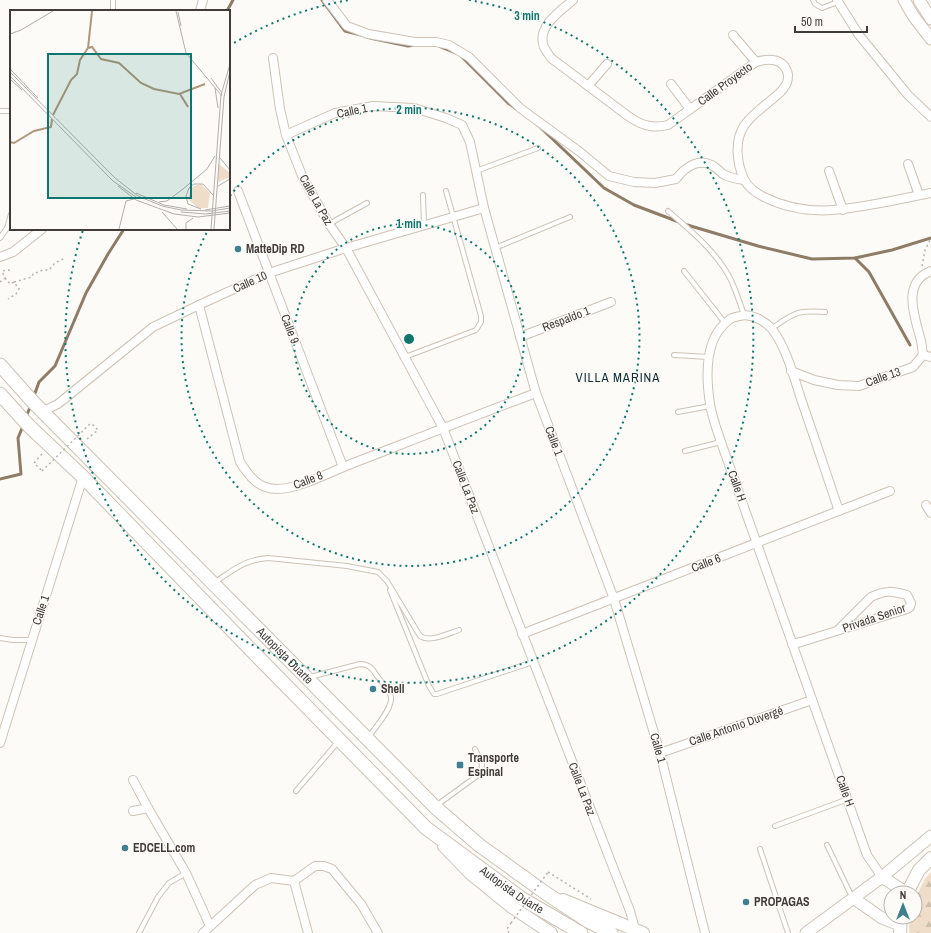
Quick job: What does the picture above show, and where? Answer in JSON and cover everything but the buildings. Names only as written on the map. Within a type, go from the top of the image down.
[{"type":"highway","name":"Autopista Duarte","points":[[0,365],[38,407],[435,807],[479,845],[547,894],[588,921],[611,933]]},
{"type":"highway","name":"Autopista Duarte","points":[[1,395],[29,426],[83,477],[426,828],[521,898],[581,933]]},
{"type":"main road","points":[[904,0],[914,17],[931,39]]},
{"type":"main road","points":[[919,0],[931,19]]},
{"type":"main road","name":"Autopista Duarte","points":[[426,828],[470,873],[512,907],[551,933]]},
{"type":"main road","points":[[806,933],[882,877],[931,836]]},
{"type":"main road","points":[[911,885],[919,870],[931,858]]},
{"type":"main road","points":[[882,877],[894,885]]},
{"type":"main road","name":"Autopista Duarte","points":[[547,894],[639,931]]},
{"type":"main road","points":[[853,898],[883,917]]},
{"type":"street","points":[[200,10],[203,0]]},
{"type":"street","points":[[327,0],[347,26],[368,34],[415,42],[436,42],[449,45],[469,57],[520,108],[580,152],[609,176],[634,182],[655,183],[676,179],[683,170],[696,162],[707,163],[731,178],[744,180],[755,192],[771,200],[788,206],[828,212],[931,193]]},
{"type":"street","name":"Calle Proyecto","points":[[573,0],[550,21],[543,34],[544,47],[551,58],[628,116],[638,123],[649,127],[668,125],[756,62],[773,60],[780,62],[785,67],[788,79],[784,88],[743,127],[738,146],[738,158],[744,180]]},
{"type":"street","points":[[837,1],[859,35],[908,95],[931,117]]},
{"type":"street","points":[[733,35],[756,62]]},
{"type":"street","name":"Calle La Paz","points":[[273,58],[280,109],[286,136],[303,178],[329,224],[346,248],[443,428],[639,931]]},
{"type":"street","points":[[588,86],[607,64]]},
{"type":"street","points":[[671,84],[690,109]]},
{"type":"street","name":"Calle 1","points":[[286,136],[335,113],[373,106],[414,108],[446,118],[462,126],[470,142],[484,208],[536,393],[614,599],[660,752],[705,933]]},
{"type":"street","points":[[908,164],[919,195]]},
{"type":"street","points":[[829,170],[843,210]]},
{"type":"street","name":"Calle 9","points":[[238,191],[343,467]]},
{"type":"street","name":"Calle 10","points":[[38,407],[58,404],[153,327],[268,273],[346,248],[484,208]]},
{"type":"street","points":[[0,257],[13,252],[41,230]]},
{"type":"street","points":[[927,356],[913,313],[912,293],[919,280],[931,271]]},
{"type":"street","name":"Respaldo 1","points":[[520,337],[611,302]]},
{"type":"street","name":"Calle 8","points":[[199,305],[240,462],[250,477],[259,485],[270,488],[292,488],[536,393]]},
{"type":"street","points":[[725,323],[730,319],[744,315],[758,318],[772,329],[782,346],[839,510]]},
{"type":"street","name":"Calle H","points":[[725,323],[719,329],[709,357],[708,382],[710,406],[721,442],[867,855],[882,877]]},
{"type":"street","name":"Calle 13","points":[[791,371],[814,380],[838,385],[859,386],[913,367],[927,356]]},
{"type":"street","name":"Calle 1","points":[[0,744],[83,477]]},
{"type":"street","name":"Calle 6","points":[[522,634],[890,491]]},
{"type":"street","points":[[926,505],[931,514]]},
{"type":"street","name":"Privada Senior","points":[[792,644],[838,630],[907,609],[910,607],[911,603],[906,595],[889,591],[877,594],[838,630]]},
{"type":"street","name":"Calle Antonio Duvergé","points":[[660,752],[812,700]]},
{"type":"street","points":[[133,780],[186,873],[210,926]]},
{"type":"street","points":[[133,811],[148,808]]},
{"type":"street","points":[[203,933],[255,885],[271,878],[294,881],[316,866],[324,866],[332,869],[361,904],[378,933]]},
{"type":"street","points":[[294,881],[308,933]]},
{"type":"lane","points":[[813,0],[815,4],[822,8],[837,1]]},
{"type":"lane","points":[[0,111],[10,112]]},
{"type":"lane","points":[[476,170],[538,148]]},
{"type":"lane","points":[[405,357],[476,330],[481,322],[481,316],[446,192]]},
{"type":"lane","points":[[423,195],[424,225]]},
{"type":"lane","points":[[329,224],[367,203]]},
{"type":"lane","points":[[668,212],[695,234],[718,260],[730,279],[744,315]]},
{"type":"lane","points":[[0,238],[7,228],[10,218]]},
{"type":"lane","points":[[496,248],[570,218]]},
{"type":"lane","points":[[684,271],[725,323]]},
{"type":"lane","points":[[772,329],[793,314],[806,311],[825,312]]},
{"type":"lane","points":[[674,355],[709,357]]},
{"type":"lane","points":[[678,412],[710,406]]},
{"type":"lane","points":[[685,451],[721,442]]},
{"type":"lane","points":[[213,583],[244,563],[254,559],[268,558],[362,568],[378,572],[387,581],[420,636],[423,638],[433,638],[459,630]]},
{"type":"lane","points":[[387,581],[429,686],[434,694],[533,662]]},
{"type":"lane","points":[[0,638],[12,640],[32,640]]},
{"type":"lane","points":[[308,678],[360,664],[365,664],[370,667],[388,692],[391,702],[386,712],[367,739]]},
{"type":"lane","points":[[296,791],[340,740]]},
{"type":"lane","points":[[435,807],[481,773],[482,764],[475,749]]},
{"type":"lane","points":[[775,826],[848,799]]},
{"type":"lane","points":[[827,845],[853,898]]},
{"type":"lane","points":[[760,849],[788,933]]},
{"type":"lane","points":[[139,933],[158,897],[169,883],[186,873]]},
{"type":"path","points":[[919,280],[925,250],[931,238]]},
{"type":"path","points":[[10,270],[2,271],[10,284],[32,276],[32,274],[49,270],[55,263],[65,258]]},
{"type":"path","points":[[0,282],[5,278]]},
{"type":"path","points":[[8,299],[16,294],[19,289],[14,282]]},
{"type":"path","points":[[34,463],[42,471],[91,423],[98,430],[78,447]]},
{"type":"path","points":[[509,933],[507,929],[548,872],[567,884]]},
{"type":"green space","points":[[931,872],[931,933],[909,933],[910,925],[923,925],[923,885],[922,885]]},
{"type":"waterway","points":[[228,10],[233,0]]},
{"type":"waterway","points":[[322,0],[345,31],[361,35]]},
{"type":"waterway","points":[[370,38],[408,46],[416,45]]},
{"type":"waterway","points":[[439,46],[456,53]]},
{"type":"waterway","points":[[462,57],[508,103],[515,108]]},
{"type":"waterway","points":[[541,128],[604,188],[634,205],[679,222]]},
{"type":"waterway","points":[[684,224],[758,246],[812,259],[855,258],[892,250],[931,238]]},
{"type":"waterway","points":[[34,396],[39,382],[55,366],[86,293],[123,230]]},
{"type":"waterway","points":[[855,258],[869,272],[910,345]]},
{"type":"waterway","points":[[26,417],[31,405]]},
{"type":"waterway","points":[[0,479],[21,474],[18,438],[23,426]]},
{"type":"place","name":"MatteDip RD","points":[[238,249]]},
{"type":"place","name":"Shell","points":[[373,689]]},
{"type":"place","name":"Transporte Espinal","points":[[460,765]]},
{"type":"place","name":"EDCELL.com","points":[[125,848]]},
{"type":"place","name":"PROPAGAS","points":[[746,902]]},
{"type":"district","name":"VILLA MARINA","points":[[618,377]]}]
